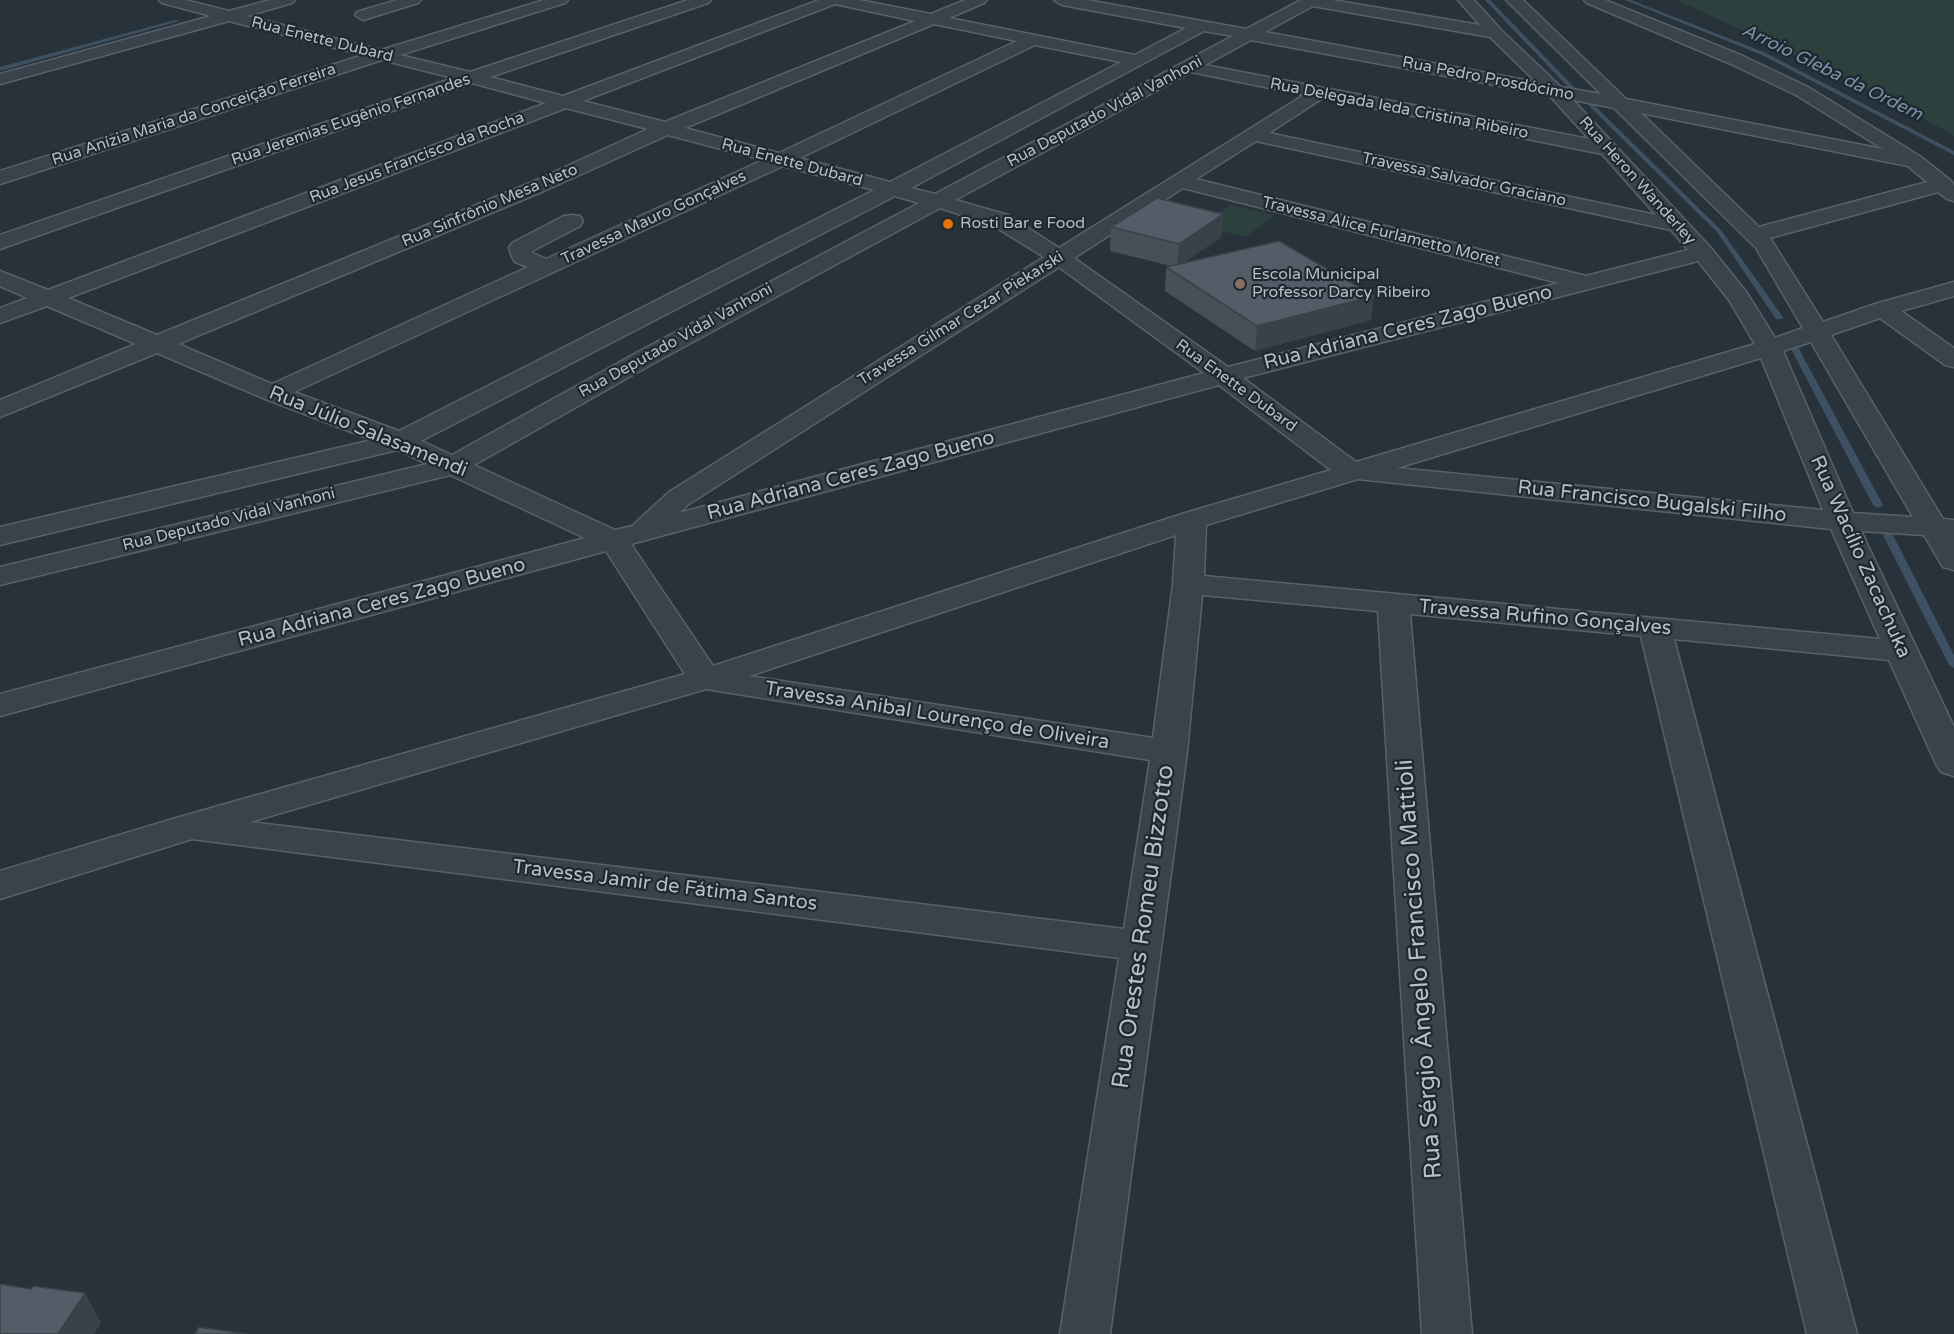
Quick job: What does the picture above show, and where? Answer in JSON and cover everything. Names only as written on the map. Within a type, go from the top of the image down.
[{"type":"street","name":"Rua Enette Dubard","points":[[167,0],[202,9],[232,8],[381,55],[893,189],[1000,220],[1059,256],[1350,471]]},
{"type":"street","points":[[0,79],[232,8],[287,0]]},
{"type":"street","points":[[363,15],[413,0]]},
{"type":"street","name":"Rua Anízia Maria da Conceição Ferreira","points":[[0,178],[381,55],[560,0]]},
{"type":"street","name":"Rua Jeremias Eugênio Fernandes","points":[[0,242],[703,0]]},
{"type":"street","points":[[835,0],[1137,60]]},
{"type":"street","name":"Rua Jesus Francisco da Rocha","points":[[0,316],[835,0]]},
{"type":"street","name":"Rua Sinfrônio Mesa Neto","points":[[0,409],[537,187],[665,129],[979,0]]},
{"type":"street","name":"Rua Pedro Prosdócimo","points":[[1062,0],[1555,91],[1914,161]]},
{"type":"street","points":[[1312,0],[1495,33]]},
{"type":"street","name":"Rua Deputado Vidal Vanhoni","points":[[0,576],[453,466],[645,358],[1312,0]]},
{"type":"street","name":"Rua Heron Wanderley","points":[[1466,0],[1495,33],[1555,91],[1703,253],[1739,298],[1769,348]]},
{"type":"street","name":"Rua Heron Wanderley","points":[[1514,0],[1765,245],[1817,331]]},
{"type":"street","points":[[1592,0],[1737,60],[1802,91],[1914,161],[1948,189]]},
{"type":"street","points":[[0,64],[202,9]]},
{"type":"street","name":"Rua Deputado Vidal Vanhoni","points":[[0,536],[400,441],[893,189],[1202,26]]},
{"type":"street","name":"Travessa Mauro Gonçalves","points":[[272,393],[780,160],[1034,39]]},
{"type":"street","name":"Rua Delegada Ieda Cristina Ribeiro","points":[[1190,67],[1608,149]]},
{"type":"street","name":"Travessa Gilmar Cezar Piekarski","points":[[626,537],[679,498],[1319,93]]},
{"type":"street","name":"Travessa Salvador Graciano","points":[[1254,135],[1675,225]]},
{"type":"street","name":"Travessa Alice Furlametto Moret","points":[[1179,181],[1584,282]]},
{"type":"street","points":[[1755,235],[1948,189]]},
{"type":"street","points":[[856,208],[900,220]]},
{"type":"street","points":[[546,267],[523,257],[520,248],[572,221]]},
{"type":"street","name":"Rua Adriana Ceres Zago Bueno","points":[[0,705],[1223,376],[1703,253]]},
{"type":"street","name":"Rua Júlio Salasamendi","points":[[0,278],[272,393],[400,441],[453,466],[626,537]]},
{"type":"street","points":[[0,885],[189,827],[705,679],[1192,520],[1350,471],[1769,348],[1883,309],[1954,289]]},
{"type":"street","points":[[1883,309],[1954,360]]},
{"type":"street","points":[[1817,331],[1947,534],[1954,561]]},
{"type":"street","points":[[599,339],[645,358]]},
{"type":"street","name":"Rua Wacílio Zacachuka","points":[[1769,348],[1842,520],[1954,764]]},
{"type":"street","name":"Rua Francisco Bugalski Filho","points":[[1350,471],[1842,520],[1947,534]]},
{"type":"street","name":"Rua Orestes Romeu Bizzotto","points":[[1085,1334],[1169,752],[1188,584],[1192,520]]},
{"type":"street","points":[[626,537],[705,679]]},
{"type":"street","name":"Travessa Rufino Gonçalves","points":[[1188,584],[1902,651]]},
{"type":"street","name":"Rua Sérgio Ângelo Francisco Mattioli","points":[[1393,603],[1447,1334]]},
{"type":"street","points":[[1655,628],[1832,1334]]},
{"type":"street","name":"Travessa Anibal Lourenço de Oliveira","points":[[705,679],[1169,752]]},
{"type":"street","name":"Travessa Jamir de Fátima Santos","points":[[189,827],[1141,946]]},
{"type":"green space","points":[[1677,0],[1954,0],[1954,136],[1890,99]]},
{"type":"green space","points":[[1231,205],[1275,215],[1246,237],[1201,226]]},
{"type":"building","points":[[1157,198],[1223,214],[1179,244],[1111,227]]},
{"type":"building","points":[[1279,241],[1374,296],[1257,326],[1166,267]]},
{"type":"building","points":[[0,1284],[85,1293],[58,1334],[0,1334]]},
{"type":"building","points":[[199,1327],[247,1334],[195,1334]]},
{"type":"waterway","points":[[1487,0],[1572,88]]},
{"type":"waterway","name":"Arroio Gleba da Ordem","points":[[1627,0],[1764,54],[1954,153]]},
{"type":"waterway","points":[[0,69],[177,21]]},
{"type":"waterway","points":[[1591,105],[1719,231],[1779,317]]},
{"type":"waterway","points":[[1795,349],[1878,505]]},
{"type":"waterway","points":[[1888,535],[1954,665]]},
{"type":"place","name":"Rosti Bar e Food","points":[[948,224]]},
{"type":"place","name":"Escola Municipal Professor Darcy Ribeiro","points":[[1240,284]]}]
